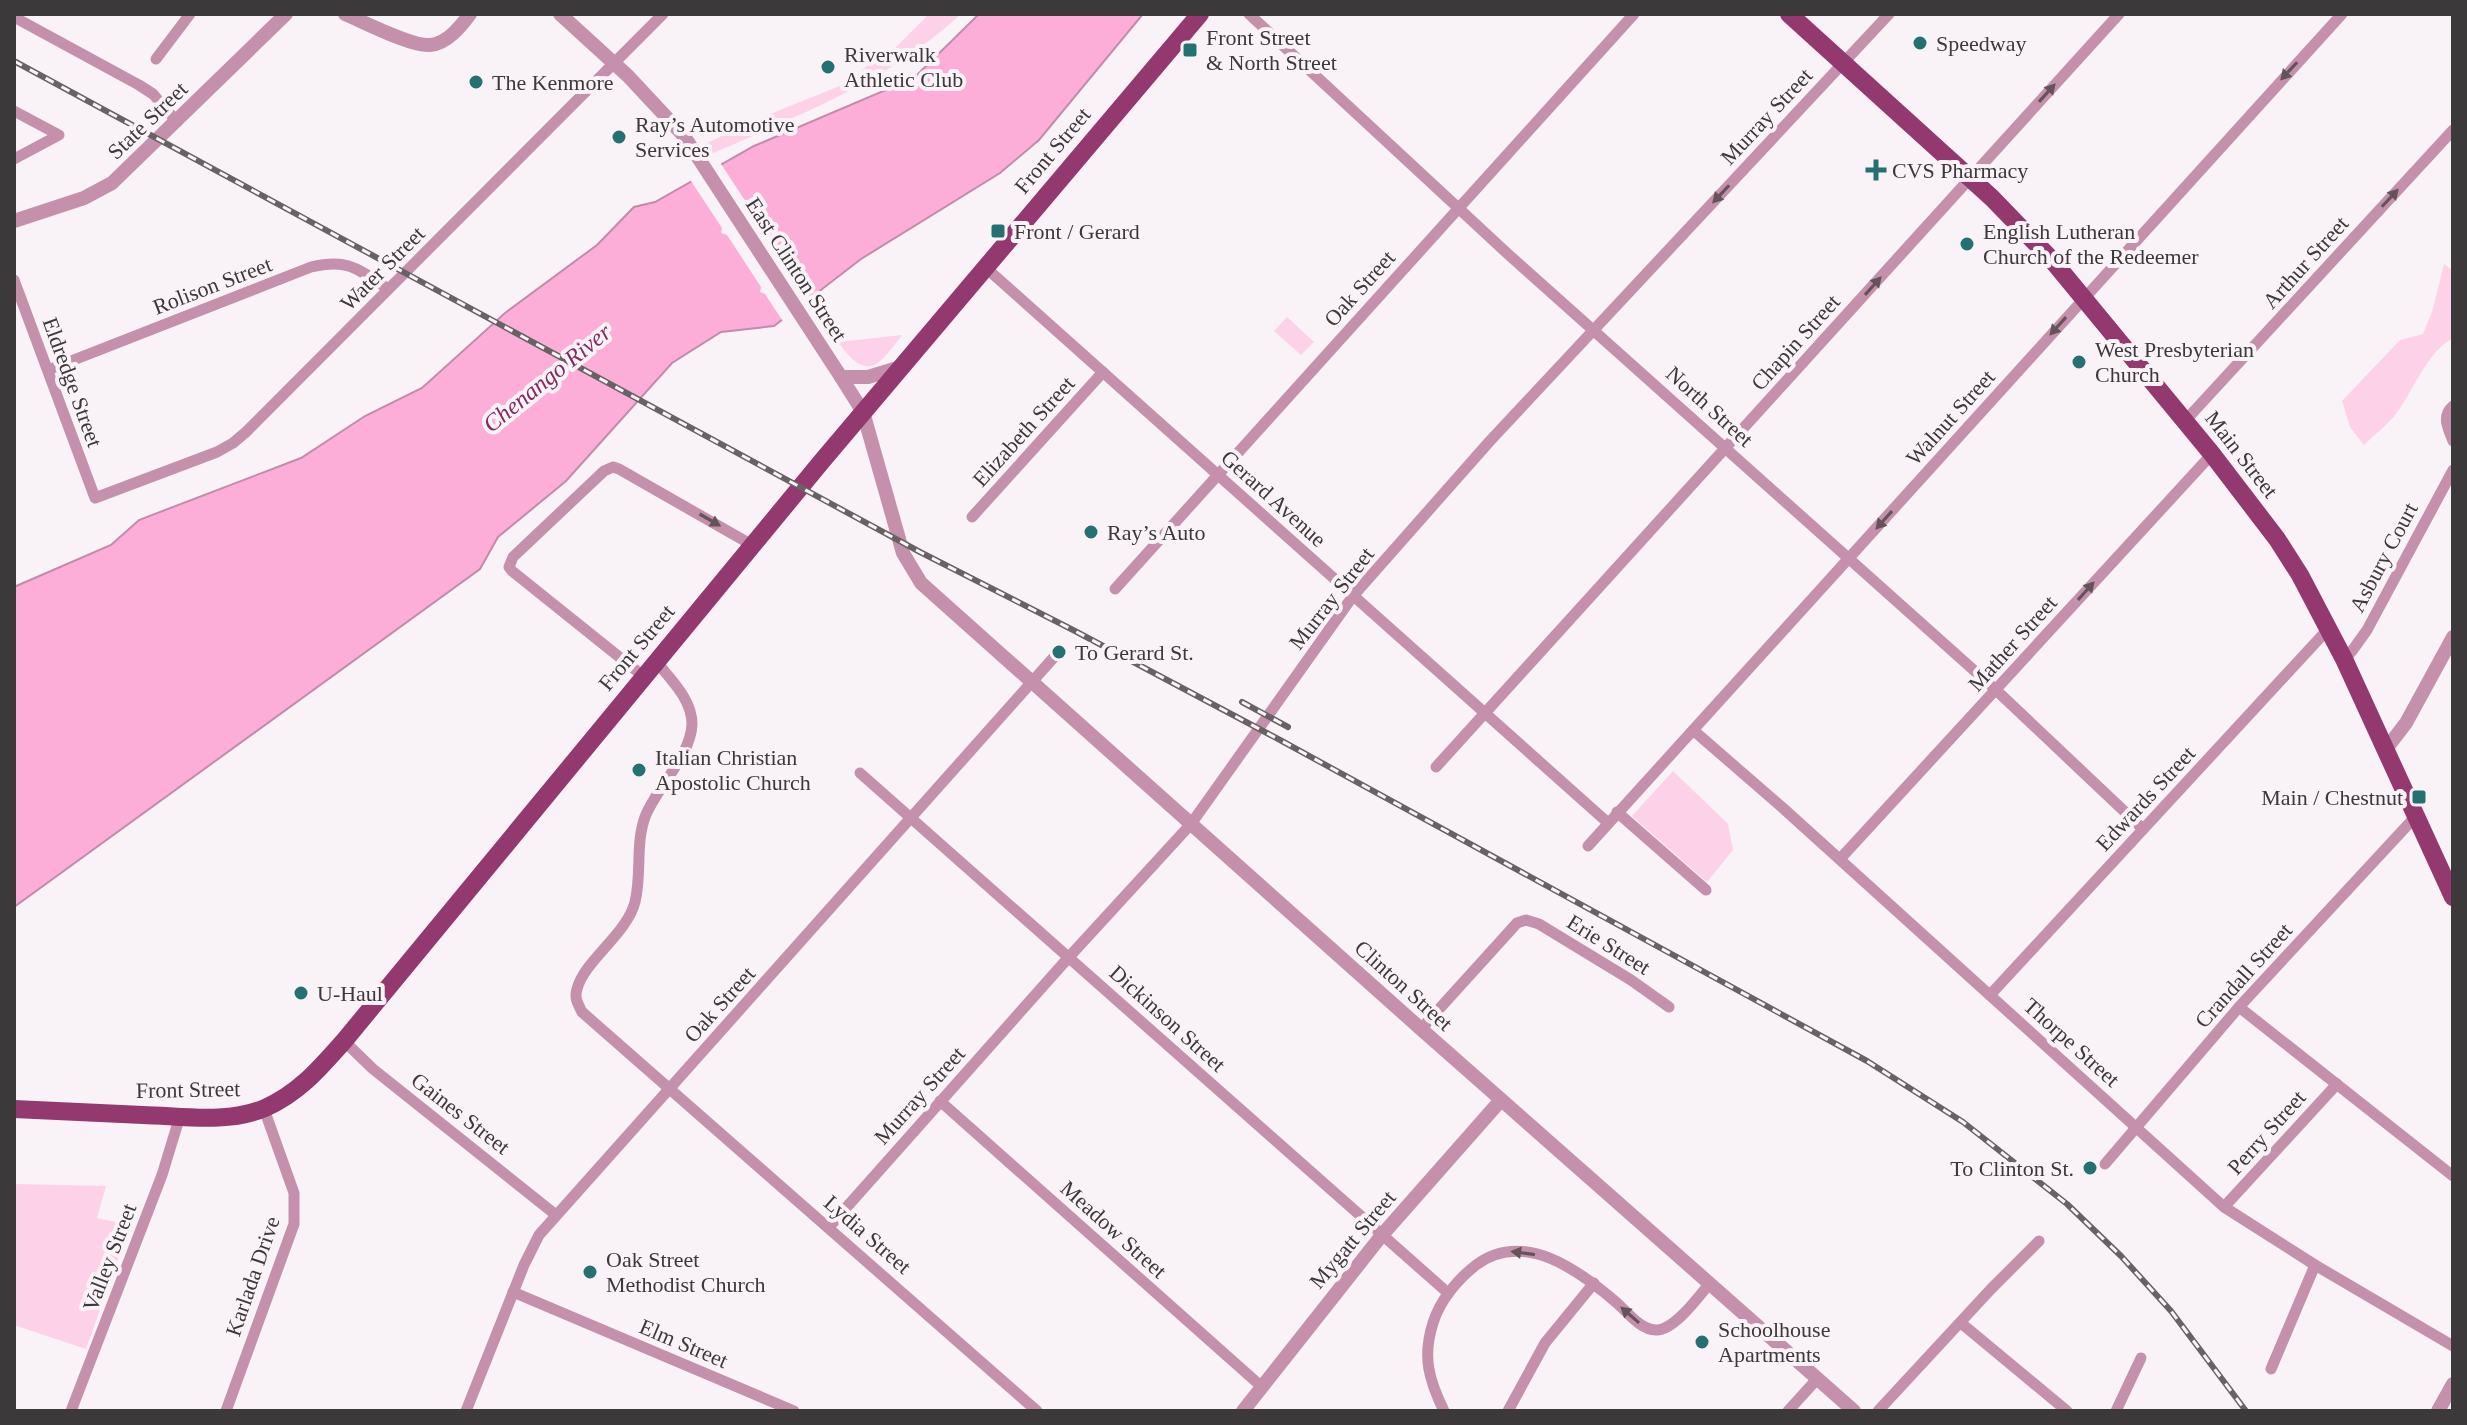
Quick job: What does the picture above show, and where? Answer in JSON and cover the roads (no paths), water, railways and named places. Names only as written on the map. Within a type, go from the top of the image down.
[{"type":"main road","name":"Front Street","points":[[14,1109],[180,1116],[236,1115],[264,1109],[308,1081],[863,412],[1200,14]]},
{"type":"main road","name":"Main Street","points":[[1789,14],[1970,178],[2046,254],[2212,454],[2277,539],[2329,628],[2453,897]]},
{"type":"street","points":[[156,59],[190,14]]},
{"type":"street","name":"State Street","points":[[14,221],[101,191],[112,183],[286,14]]},
{"type":"street","points":[[345,14],[426,45],[442,42],[470,14]]},
{"type":"street","name":"East Clinton Street","points":[[560,14],[675,125],[841,377],[863,412],[903,553],[909,567],[928,590]]},
{"type":"street","name":"Water Street","points":[[95,498],[217,452],[233,443],[663,14]]},
{"type":"street","name":"North Street","points":[[1249,14],[1509,255],[1996,690],[2143,829]]},
{"type":"street","name":"Oak Street","points":[[1115,589],[1634,14]]},
{"type":"street","name":"Murray Street","points":[[829,1227],[1191,824],[1353,596],[1489,442],[1889,14]]},
{"type":"street","name":"Chapin Street","points":[[1436,767],[2119,14]]},
{"type":"street","name":"Walnut Street","points":[[1588,846],[2342,14]]},
{"type":"street","points":[[14,17],[153,94],[177,122]]},
{"type":"street","points":[[14,111],[59,135],[14,159]]},
{"type":"street","name":"Arthur Street","points":[[2185,421],[2453,130]]},
{"type":"street","name":"Rolison Street","points":[[48,370],[311,267],[329,263],[346,265],[388,289]]},
{"type":"street","name":"Gerard Avenue","points":[[985,267],[1607,822]]},
{"type":"street","name":"Eldredge Street","points":[[14,280],[95,498]]},
{"type":"street","points":[[841,377],[868,377],[901,367]]},
{"type":"street","name":"Elizabeth Street","points":[[972,517],[1103,372]]},
{"type":"street","points":[[2453,406],[2448,410],[2445,421],[2453,441]]},
{"type":"street","name":"Mather Street","points":[[1840,859],[2212,454]]},
{"type":"street","points":[[643,676],[512,571],[509,567],[513,557],[604,471],[613,467],[752,545]]},
{"type":"street","name":"Asbury Court","points":[[2344,659],[2367,630],[2453,470]]},
{"type":"street","name":"Clinton Street","points":[[928,590],[1854,1411]]},
{"type":"street","name":"Edwards Street","points":[[1990,995],[2329,628]]},
{"type":"street","points":[[2386,749],[2406,723],[2453,637]]},
{"type":"street","name":"Oak Street","points":[[466,1411],[539,1235],[1055,656]]},
{"type":"street","name":"Lydia Street","points":[[656,661],[690,709],[690,735],[646,814],[639,839],[634,906],[583,977],[576,990],[576,1001],[582,1012],[1037,1411]]},
{"type":"street","name":"Thorpe Street","points":[[1693,730],[2224,1207],[2453,1346]]},
{"type":"street","name":"Dickinson Street","points":[[860,773],[1448,1293]]},
{"type":"street","points":[[1617,812],[1706,890]]},
{"type":"street","name":"Crandall Street","points":[[2105,1164],[2239,1007],[2416,816]]},
{"type":"street","name":"Erie Street","points":[[1421,1029],[1517,923],[1526,920],[1539,924],[1669,1007]]},
{"type":"street","points":[[2239,1007],[2453,1176]]},
{"type":"street","name":"Gaines Street","points":[[344,1041],[373,1069],[556,1215]]},
{"type":"street","name":"Perry Street","points":[[2224,1207],[2337,1084]]},
{"type":"street","name":"Mygatt Street","points":[[1243,1411],[1382,1235],[1501,1100]]},
{"type":"street","name":"Meadow Street","points":[[940,1101],[1262,1387]]},
{"type":"street","name":"Karlada Drive","points":[[226,1411],[294,1224],[294,1193],[264,1109]]},
{"type":"street","name":"Valley Street","points":[[71,1411],[162,1175],[180,1116]]},
{"type":"street","points":[[1878,1411],[2039,1241]]},
{"type":"street","points":[[1444,1411],[1427,1365],[1427,1347],[1434,1321],[1448,1293],[1488,1256],[1500,1251],[1522,1250],[1553,1259],[1594,1283],[1643,1327],[1654,1330],[1663,1330],[1673,1324],[1710,1283]]},
{"type":"street","points":[[2271,1369],[2315,1265]]},
{"type":"street","points":[[1508,1411],[1545,1343],[1594,1283]]},
{"type":"street","name":"Elm Street","points":[[513,1292],[794,1411]]},
{"type":"street","points":[[1961,1323],[2067,1411]]},
{"type":"street","points":[[2116,1411],[2141,1358]]},
{"type":"street","points":[[1788,1411],[1818,1378]]},
{"type":"street","points":[[2438,1411],[2453,1384]]},
{"type":"water","name":"Chenango River","points":[[979,14],[1143,14],[1039,140],[1000,173],[861,259],[774,326],[721,332],[672,363],[566,481],[498,537],[480,569],[14,907],[14,587],[111,545],[139,520],[301,458],[365,416],[422,388],[505,313],[597,245],[634,207],[655,202],[754,146],[914,78]]},
{"type":"railway","points":[[14,61],[920,552],[1280,740],[1867,1061],[1963,1122],[2067,1204],[2121,1256],[2171,1311],[2246,1411]]},
{"type":"railway","points":[[1242,702],[1288,727]]},
{"type":"place","name":"Speedway","points":[[1920,43]]},
{"type":"place","name":"Front Street & North Street","points":[[1190,50]]},
{"type":"place","name":"Riverwalk Athletic Club","points":[[828,67]]},
{"type":"place","name":"The Kenmore","points":[[476,82]]},
{"type":"place","name":"Ray’s Automotive Services","points":[[619,137]]},
{"type":"place","name":"CVS Pharmacy","points":[[1876,170]]},
{"type":"place","name":"Front / Gerard","points":[[998,231]]},
{"type":"place","name":"English Lutheran Church of the Redeemer","points":[[1967,244]]},
{"type":"place","name":"West Presbyterian Church","points":[[2079,362]]},
{"type":"place","name":"Ray’s Auto","points":[[1091,532]]},
{"type":"place","name":"To Gerard St.","points":[[1059,652]]},
{"type":"place","name":"Italian Christian Apostolic Church","points":[[639,770]]},
{"type":"place","name":"Main / Chestnut","points":[[2419,797]]},
{"type":"place","name":"U-Haul","points":[[301,993]]},
{"type":"place","name":"To Clinton St.","points":[[2090,1168]]},
{"type":"place","name":"Oak Street Methodist Church","points":[[590,1272]]},
{"type":"place","name":"Schoolhouse Apartments","points":[[1702,1342]]}]
